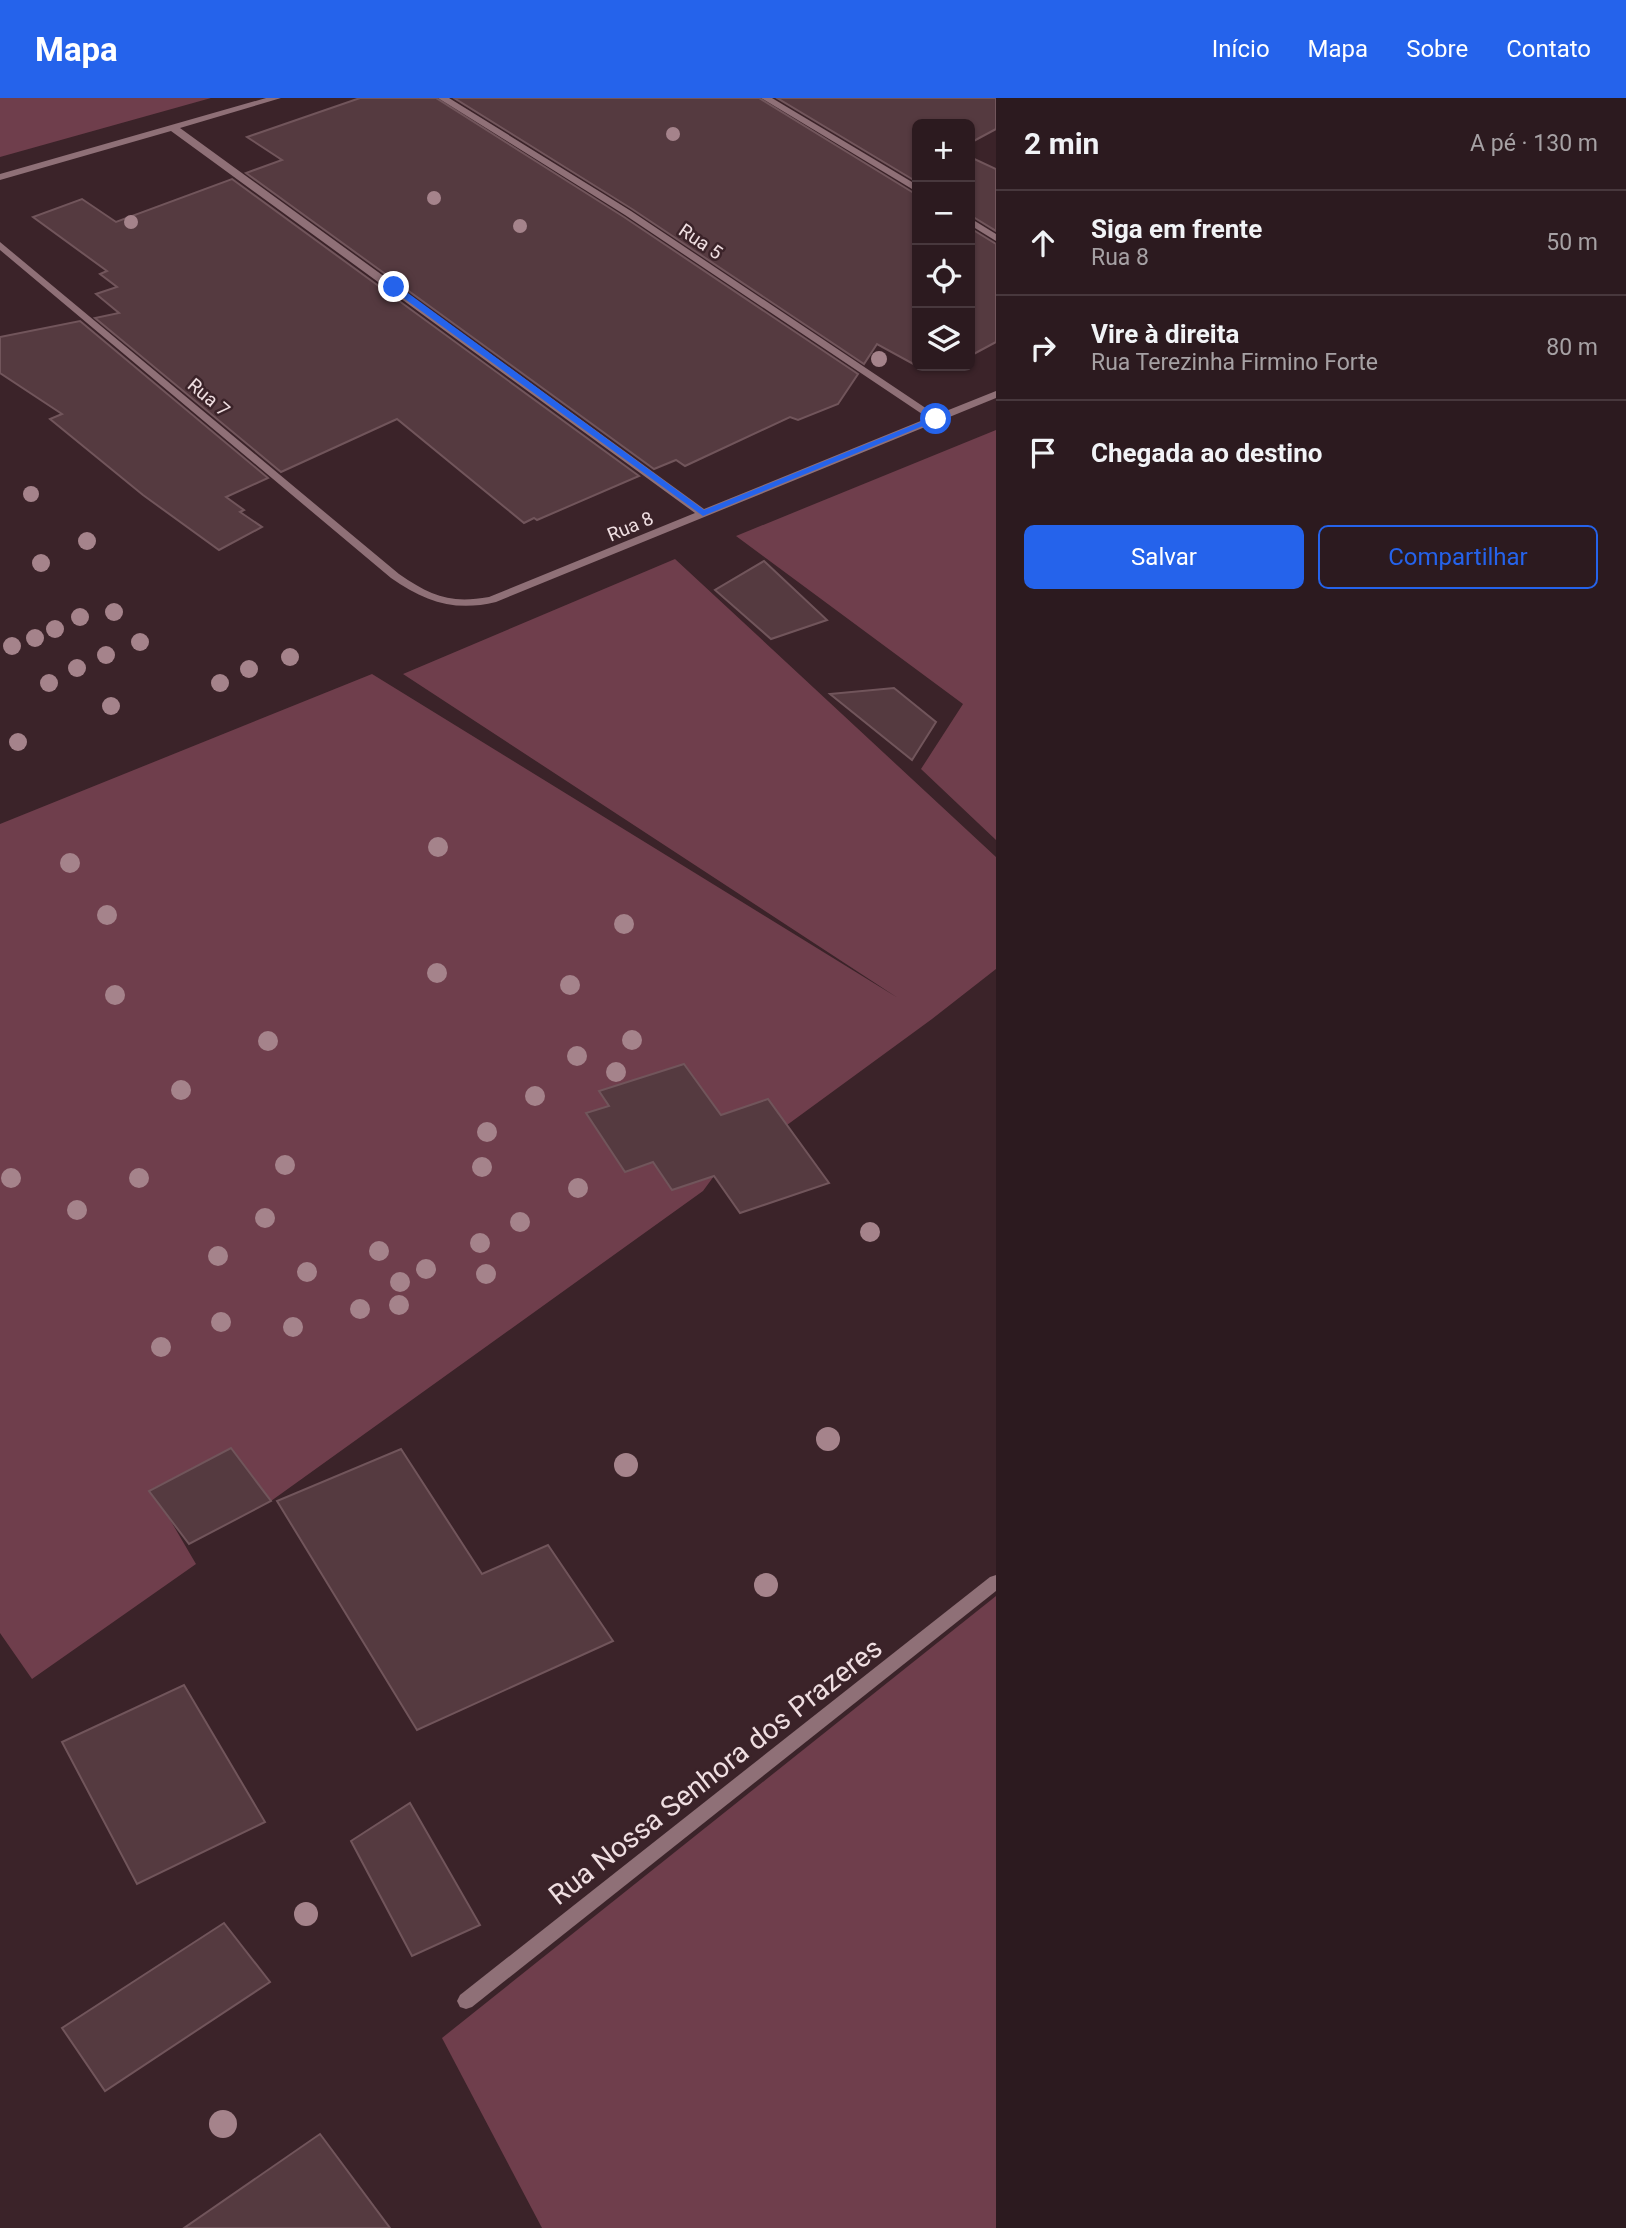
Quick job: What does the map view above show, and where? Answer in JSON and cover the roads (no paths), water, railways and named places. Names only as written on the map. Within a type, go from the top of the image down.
[{"type":"street","points":[[0,177],[276,98]]},
{"type":"street","name":"Rua 5","points":[[443,98],[628,213],[936,419]]},
{"type":"street","points":[[766,98],[912,186]]},
{"type":"street","points":[[173,128],[703,514]]},
{"type":"street","points":[[975,225],[996,238]]},
{"type":"street","name":"Rua 7","points":[[0,245],[395,576]]},
{"type":"street","name":"Rua 8","points":[[395,576],[425,597],[444,603],[471,605],[492,600],[591,562],[996,394]]},
{"type":"street","name":"Rua Nossa Senhora dos Prazeres","points":[[466,2001],[996,1582]]}]
